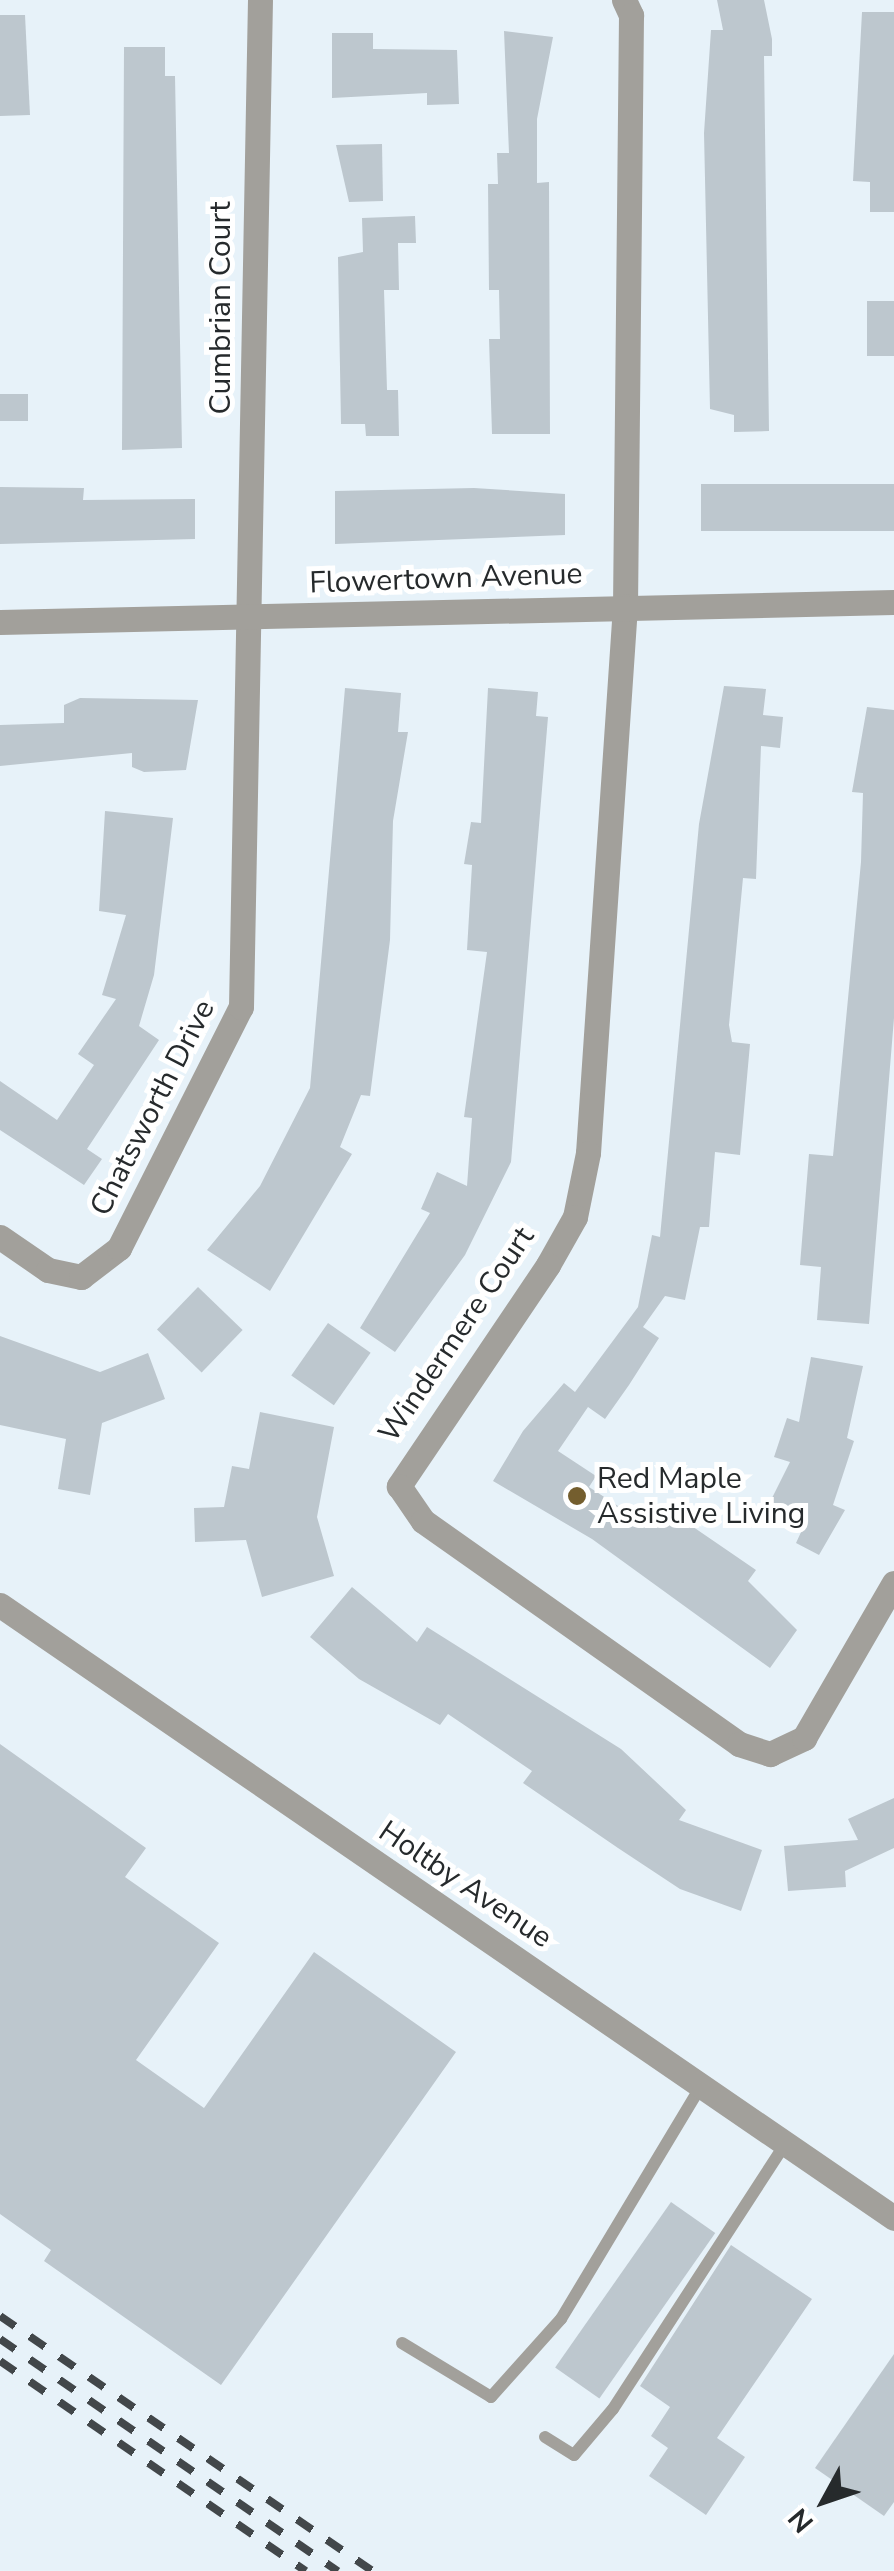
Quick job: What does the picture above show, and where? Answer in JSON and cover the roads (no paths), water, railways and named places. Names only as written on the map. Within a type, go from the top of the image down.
[{"type":"street","name":"Cumbrian Court","points":[[253,618],[260,0]]},
{"type":"street","points":[[624,0],[632,16],[625,606]]},
{"type":"street","name":"Flowertown Avenue","points":[[0,622],[894,602]]},
{"type":"street","name":"Windermere Court","points":[[625,606],[588,1153],[575,1217],[399,1486],[423,1521],[739,1744],[770,1754],[804,1738],[894,1583]]},
{"type":"street","name":"Chatsworth Drive","points":[[0,1237],[48,1270],[80,1277],[119,1248],[242,1007],[253,618]]},
{"type":"street","name":"Holtby Avenue","points":[[0,1605],[894,2218]]},
{"type":"lane","points":[[402,2342],[492,2396],[561,2319],[701,2086]]},
{"type":"lane","points":[[545,2437],[574,2455],[613,2410],[785,2144]]},
{"type":"railway","points":[[0,2316],[373,2571]]},
{"type":"railway","points":[[0,2339],[338,2571]]},
{"type":"railway","points":[[0,2361],[306,2571]]},
{"type":"place","name":"Red Maple Assistive Living","points":[[577,1496]]}]
